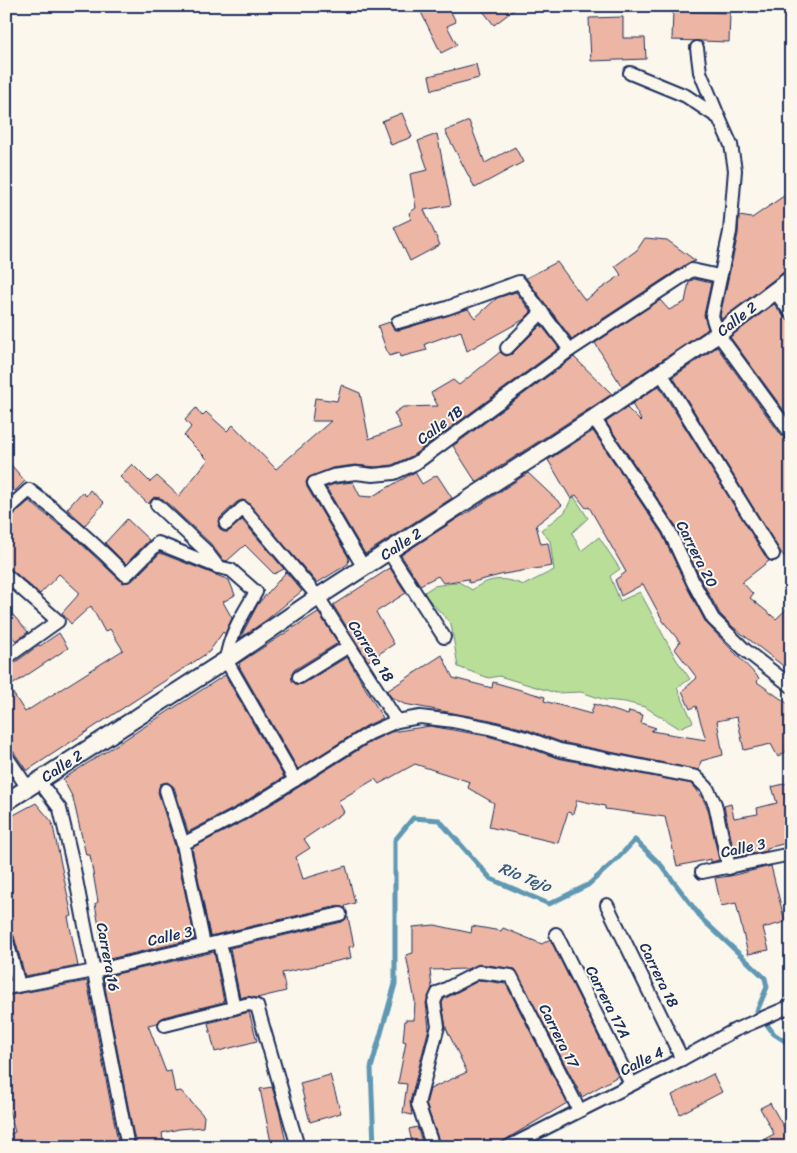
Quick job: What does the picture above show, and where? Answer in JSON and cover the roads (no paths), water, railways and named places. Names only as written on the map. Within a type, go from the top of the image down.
[{"type":"street","points":[[697,48],[700,72],[731,145],[735,170],[730,232],[719,276],[712,316],[718,334],[791,434]]},
{"type":"street","points":[[630,73],[686,96],[718,118]]},
{"type":"street","points":[[398,322],[447,308],[519,282],[570,350],[692,270],[719,276]]},
{"type":"street","name":"Calle 2","points":[[6,802],[594,418],[718,334],[791,279]]},
{"type":"street","points":[[774,290],[791,313]]},
{"type":"street","points":[[507,348],[542,312]]},
{"type":"street","name":"Calle 1B","points":[[364,568],[314,483],[333,476],[394,474],[416,464],[570,350]]},
{"type":"street","points":[[661,373],[773,554]]},
{"type":"street","name":"Carrera 20","points":[[594,418],[669,530],[693,582],[713,619],[746,650],[791,686]]},
{"type":"street","points":[[6,511],[29,490],[63,516],[126,575],[158,543],[218,567],[231,570],[256,592],[228,643],[226,660],[294,780]]},
{"type":"street","points":[[157,505],[205,550],[218,567]]},
{"type":"street","name":"Carrera 18","points":[[226,524],[243,508],[318,597],[397,721]]},
{"type":"street","points":[[389,552],[444,637]]},
{"type":"street","points":[[6,576],[58,621],[6,658]]},
{"type":"street","points":[[299,677],[348,646]]},
{"type":"street","points":[[183,844],[242,813],[370,733],[397,721],[420,716],[453,721],[526,738],[559,750],[696,777],[707,788],[715,804],[729,868]]},
{"type":"street","name":"Carrera 16","points":[[6,756],[60,809],[94,970],[125,1146]]},
{"type":"street","points":[[166,790],[183,844],[204,945]]},
{"type":"street","name":"Calle 3","points":[[702,872],[790,856]]},
{"type":"street","name":"Carrera 18","points":[[608,905],[682,1059]]},
{"type":"street","name":"Calle 3","points":[[12,986],[94,970],[340,914]]},
{"type":"street","name":"Carrera 17A","points":[[556,934],[631,1084]]},
{"type":"street","points":[[6,938],[12,986]]},
{"type":"street","points":[[220,942],[234,1008]]},
{"type":"street","name":"Carrera 17","points":[[433,1147],[418,1104],[438,1026],[434,1002],[438,993],[479,972],[511,976],[579,1110]]},
{"type":"street","points":[[166,1025],[254,1004],[259,1011],[298,1147]]},
{"type":"street","name":"Calle 4","points":[[508,1147],[735,1030],[790,1006]]},
{"type":"waterway","name":"Rio Tejo","points":[[374,1147],[371,1068],[395,984],[395,840],[413,818],[439,820],[491,879],[549,904],[588,885],[635,840],[661,865],[703,920],[765,978],[767,987],[757,1011],[774,1034],[791,1045]]}]
